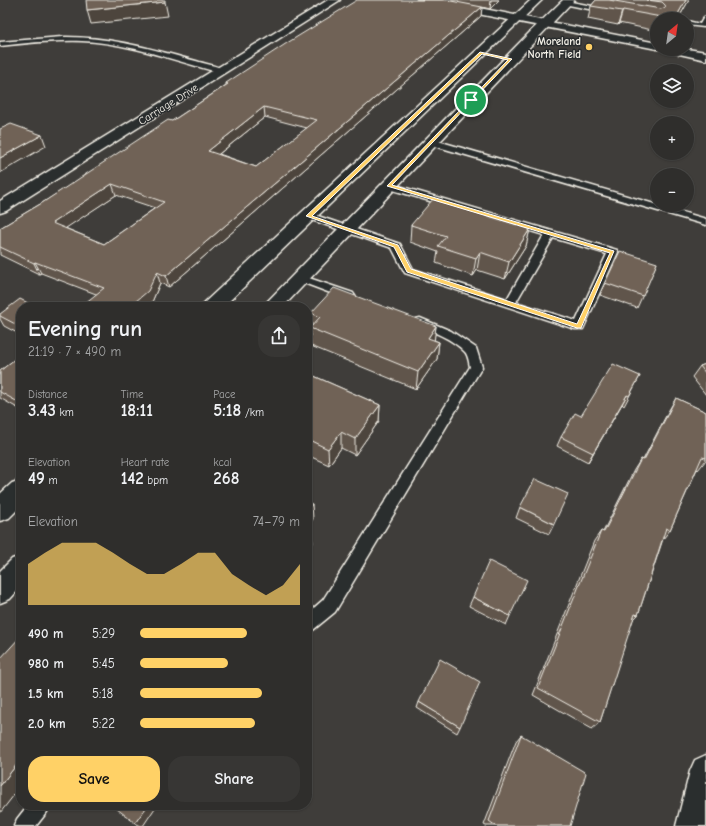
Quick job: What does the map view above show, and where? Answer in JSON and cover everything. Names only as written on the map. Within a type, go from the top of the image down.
[{"type":"street","name":"Carriage Drive","points":[[0,208],[335,0]]},
{"type":"street","points":[[422,0],[650,45]]},
{"type":"street","points":[[217,302],[537,0]]},
{"type":"street","points":[[277,302],[510,59],[568,2]]},
{"type":"street","points":[[482,53],[510,59]]},
{"type":"street","points":[[694,54],[706,56]]},
{"type":"street","points":[[0,510],[16,495]]},
{"type":"street","points":[[693,826],[706,771]]},
{"type":"lane","points":[[568,2],[616,13]]},
{"type":"lane","points":[[694,24],[702,26],[706,18]]},
{"type":"lane","points":[[0,44],[52,39],[82,39],[108,42],[138,48],[221,71]]},
{"type":"lane","points":[[431,142],[706,222]]},
{"type":"lane","points":[[309,216],[396,246],[409,270],[579,326],[613,252],[389,186]]},
{"type":"lane","points":[[509,304],[550,234]]},
{"type":"lane","points":[[300,278],[360,300]]},
{"type":"lane","points":[[312,620],[329,606],[476,367],[472,350],[460,340],[434,327],[404,316]]},
{"type":"lane","points":[[24,826],[36,810]]},
{"type":"building","points":[[86,0],[165,0],[165,2],[87,10]]},
{"type":"building","points":[[357,0],[446,0],[482,7],[166,276],[157,272],[148,291],[135,302],[86,302],[104,288],[35,262],[34,263],[0,247],[0,228],[42,203],[168,120],[172,121],[228,84],[226,83]],"holes":[[[264,107],[317,120],[256,167],[208,151]],[[112,184],[164,202],[104,244],[52,223]]]},
{"type":"building","points":[[596,0],[609,0],[661,9],[666,7],[662,2],[647,0],[686,0],[679,12],[650,12],[650,15],[591,6]]},
{"type":"building","points":[[11,124],[42,135],[0,158],[0,129]]},
{"type":"building","points":[[433,199],[530,229],[509,262],[480,252],[476,258],[438,246],[446,236],[411,225]]},
{"type":"building","points":[[620,251],[657,263],[643,296],[605,283]]},
{"type":"building","points":[[334,288],[436,326],[428,338],[439,342],[418,372],[312,329],[312,326],[320,317],[312,313]]},
{"type":"building","points":[[20,299],[26,302],[16,302]]},
{"type":"building","points":[[16,302],[16,324],[0,316],[0,314]]},
{"type":"building","points":[[16,358],[16,401],[0,392],[0,371]]},
{"type":"building","points":[[613,364],[640,376],[593,453],[561,437],[575,413],[581,416]]},
{"type":"building","points":[[706,364],[706,374],[700,366]]},
{"type":"building","points":[[312,375],[380,405],[355,439],[341,432],[328,449],[312,441]]},
{"type":"building","points":[[676,398],[706,412],[706,458],[702,457],[670,530],[666,528],[638,615],[635,614],[600,722],[538,688],[601,531],[604,532],[641,459],[644,460]]},
{"type":"building","points":[[535,479],[568,494],[554,524],[520,507]]},
{"type":"building","points":[[489,561],[527,580],[510,616],[473,597]]},
{"type":"building","points":[[16,641],[16,765],[0,786],[0,659]]},
{"type":"building","points":[[440,659],[480,682],[460,727],[419,702]]},
{"type":"building","points":[[521,735],[586,773],[570,826],[496,826],[489,821]]},
{"type":"building","points":[[118,810],[144,810],[135,823]]},
{"type":"place","name":"Moreland North Field","points":[[589,47]]},
{"type":"route","points":[[482,53],[510,59],[471,100],[389,186],[613,252],[579,326],[409,270],[396,246],[309,216],[482,53]]}]
